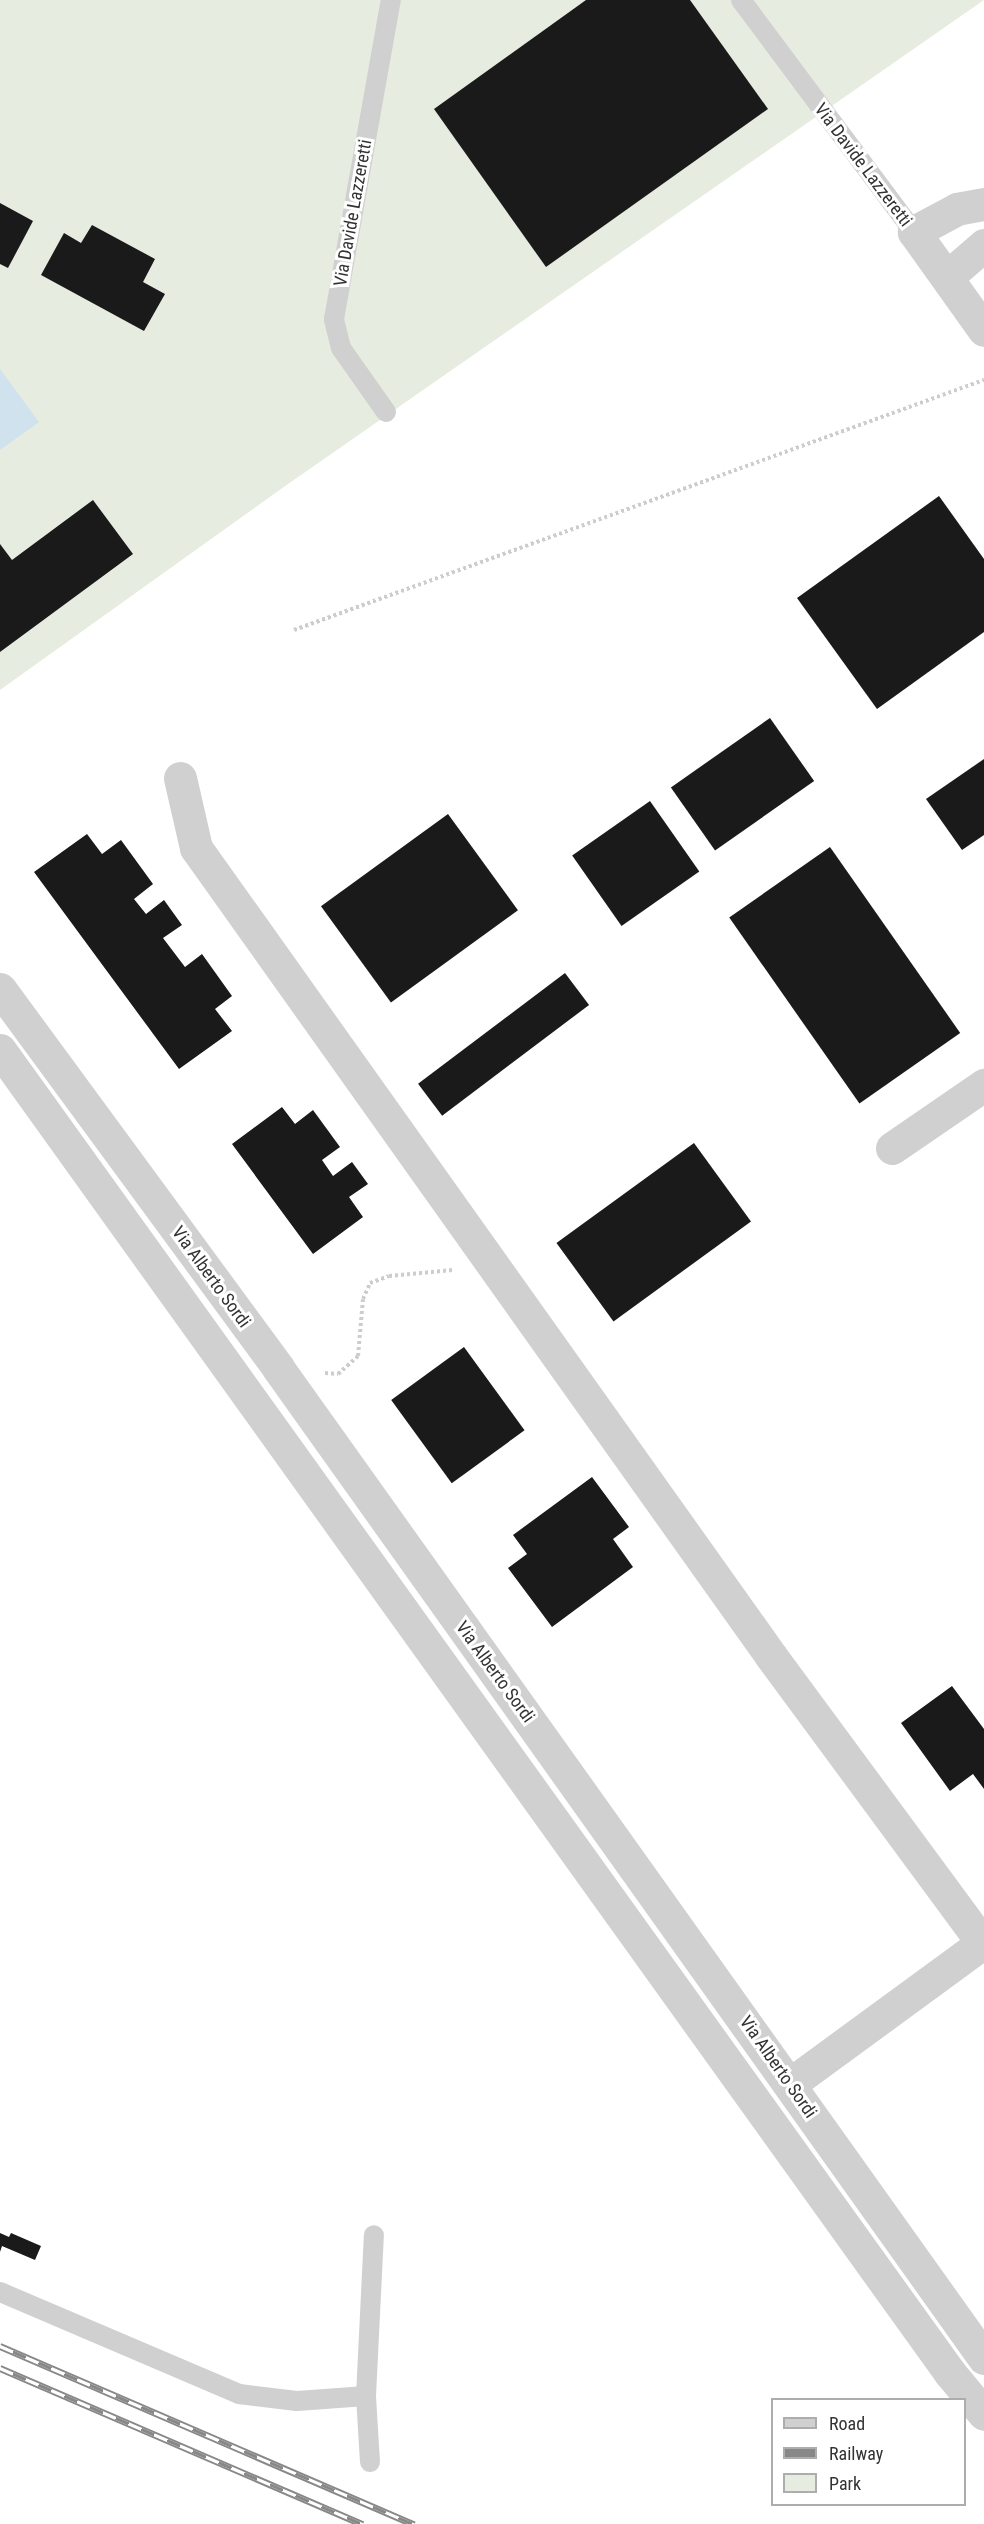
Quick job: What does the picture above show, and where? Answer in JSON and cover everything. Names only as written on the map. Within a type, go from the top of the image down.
[{"type":"street","points":[[914,232],[957,209],[984,204]]},
{"type":"street","name":"Via Davide Lazzeretti","points":[[914,232],[948,276],[984,330]]},
{"type":"street","points":[[948,276],[984,245]]},
{"type":"street","points":[[180,778],[196,848],[771,1656],[983,1944],[790,2084]]},
{"type":"street","name":"Via Alberto Sordi","points":[[0,989],[278,1368],[984,2358]]},
{"type":"street","name":"Via Alberto Sordi","points":[[0,1050],[943,2363],[984,2414]]},
{"type":"street","points":[[892,1148],[984,1085]]},
{"type":"lane","name":"Via Davide Lazzeretti","points":[[386,412],[340,348],[334,320],[391,0]]},
{"type":"lane","name":"Via Davide Lazzeretti","points":[[741,0],[914,232]]},
{"type":"lane","points":[[370,2462],[366,2396],[374,2235]]},
{"type":"lane","points":[[0,2292],[239,2394],[297,2401],[366,2396]]},
{"type":"path","points":[[294,630],[984,380]]},
{"type":"path","points":[[317,1371],[338,1374],[358,1356],[363,1299],[370,1283],[389,1276],[446,1272],[482,1249]]},
{"type":"green space","points":[[0,0],[984,0],[288,484],[0,690]]},
{"type":"water","points":[[0,369],[39,422],[0,450]]},
{"type":"building","points":[[586,0],[690,0],[768,109],[546,267],[434,109]]},
{"type":"building","points":[[0,203],[33,221],[8,268],[0,264]]},
{"type":"building","points":[[92,225],[155,259],[143,282],[165,294],[144,331],[41,275],[64,233],[81,243]]},
{"type":"building","points":[[939,496],[984,559],[984,632],[877,709],[797,598]]},
{"type":"building","points":[[93,500],[133,554],[0,652],[0,544],[12,560]]},
{"type":"building","points":[[770,718],[814,781],[715,850],[671,787]]},
{"type":"building","points":[[984,759],[984,835],[962,850],[926,799]]},
{"type":"building","points":[[650,801],[699,871],[622,926],[572,855]]},
{"type":"building","points":[[448,814],[518,910],[391,1003],[321,906]]},
{"type":"building","points":[[87,834],[102,854],[121,840],[153,884],[134,899],[146,914],[164,900],[182,925],[163,938],[185,967],[202,954],[232,996],[215,1009],[232,1031],[179,1069],[34,872]]},
{"type":"building","points":[[830,847],[960,1033],[859,1103],[729,918]]},
{"type":"building","points":[[565,973],[589,1005],[442,1116],[418,1084]]},
{"type":"building","points":[[282,1107],[295,1124],[313,1110],[340,1147],[322,1160],[333,1176],[352,1162],[368,1184],[349,1197],[363,1217],[313,1254],[232,1144]]},
{"type":"building","points":[[694,1143],[751,1221],[613,1321],[556,1243]]},
{"type":"building","points":[[464,1347],[525,1430],[452,1483],[391,1400]]},
{"type":"building","points":[[592,1477],[629,1527],[613,1539],[633,1567],[552,1627],[508,1568],[527,1554],[513,1535]]},
{"type":"building","points":[[952,1686],[984,1729],[984,1789],[973,1774],[950,1791],[901,1723]]},
{"type":"building","points":[[0,2233],[9,2237],[11,2233],[41,2246],[35,2260],[2,2246],[0,2252]]},
{"type":"railway","points":[[0,2346],[414,2524]]},
{"type":"railway","points":[[0,2368],[363,2524]]}]
